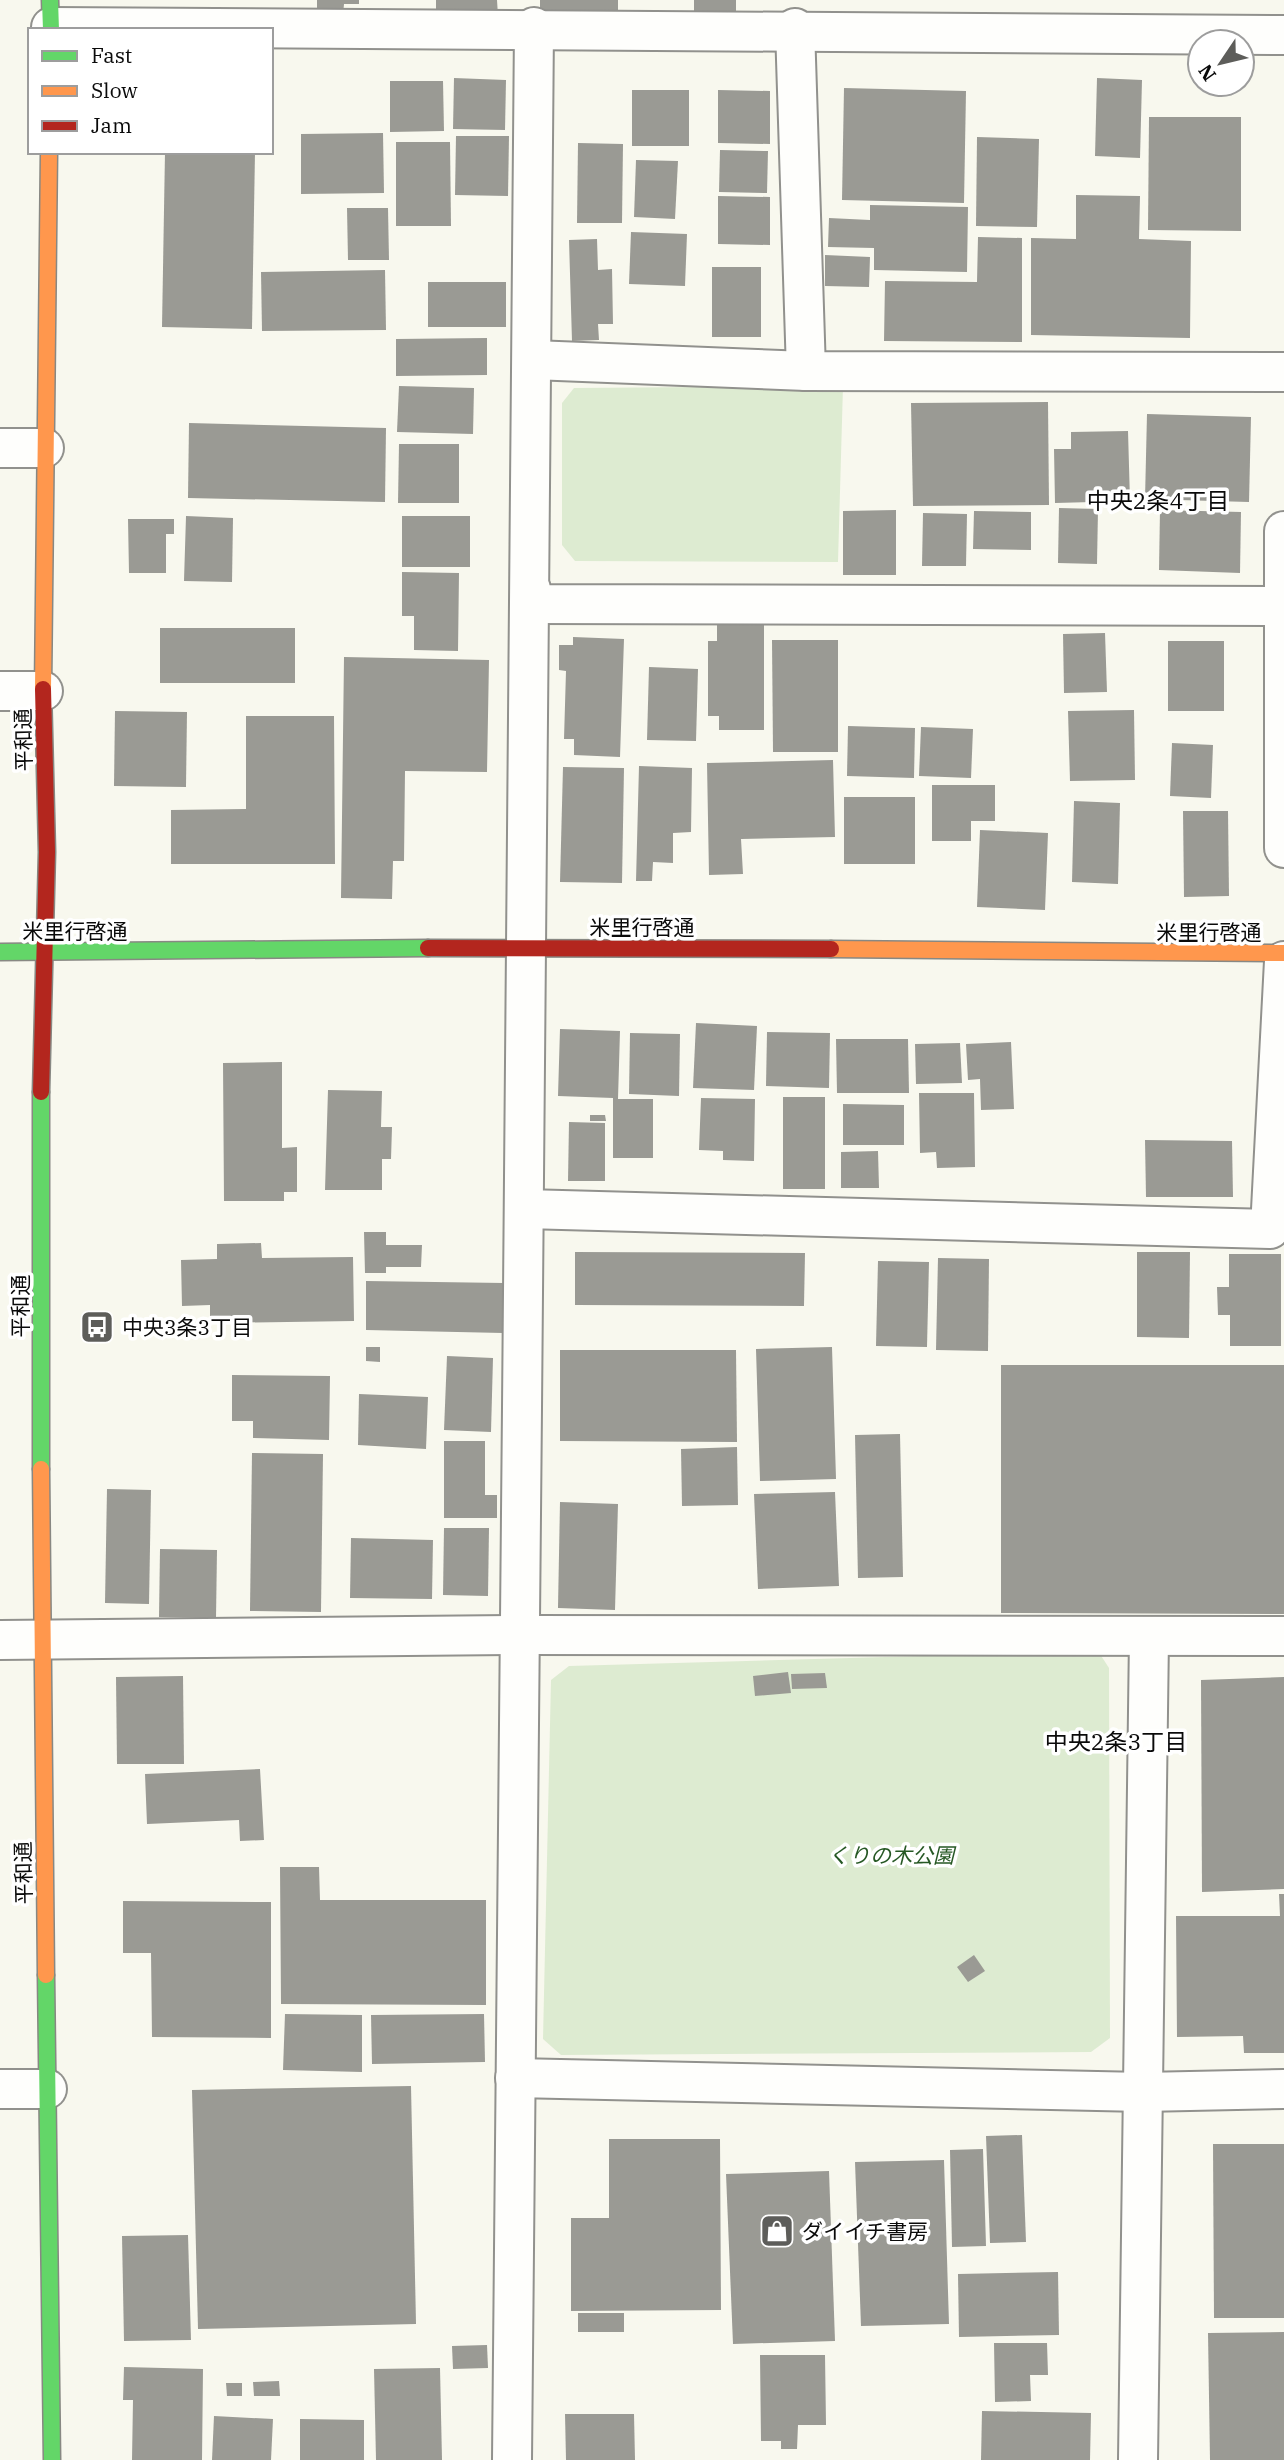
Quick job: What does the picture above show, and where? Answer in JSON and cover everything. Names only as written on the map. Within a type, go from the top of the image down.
[{"type":"street","points":[[50,19],[534,27],[650,15],[795,28],[1284,35]]},
{"type":"street","points":[[512,2460],[534,27]]},
{"type":"street","points":[[795,28],[806,371]]},
{"type":"street","name":"平和通","points":[[49,154],[44,448],[43,691],[47,852],[43,953],[41,1639],[52,2460]]},
{"type":"street","points":[[533,360],[806,371],[1284,372]]},
{"type":"street","points":[[0,448],[44,448]]},
{"type":"street","points":[[1284,531],[1284,848]]},
{"type":"street","points":[[531,589],[533,604],[1284,606]]},
{"type":"street","points":[[0,691],[43,691]]},
{"type":"street","name":"米里行啓通","points":[[0,952],[527,947],[1284,953]]},
{"type":"street","points":[[525,1209],[1270,1229],[1284,961]]},
{"type":"street","points":[[0,1640],[518,1635],[1284,1636]]},
{"type":"street","points":[[1138,2460],[1149,1637]]},
{"type":"street","points":[[515,2078],[1143,2092],[1284,2089]]},
{"type":"street","points":[[0,2089],[47,2089]]},
{"type":"green space","points":[[843,386],[838,562],[575,561],[562,545],[562,403],[574,388]]},
{"type":"green space","name":"くりの木公園","points":[[1098,1651],[1109,1668],[1110,2038],[1091,2052],[561,2055],[543,2039],[551,1680],[569,1666]]},
{"type":"building","points":[[317,0],[359,0],[359,4],[344,4],[343,15],[317,14]]},
{"type":"building","points":[[436,0],[497,0],[498,16],[436,18]]},
{"type":"building","points":[[540,0],[618,0],[618,16],[540,14]]},
{"type":"building","points":[[694,0],[736,0],[736,12],[694,12]]},
{"type":"building","points":[[454,78],[506,80],[505,130],[453,129]]},
{"type":"building","points":[[1097,78],[1142,80],[1140,158],[1095,156]]},
{"type":"building","points":[[390,81],[443,81],[444,131],[390,132]]},
{"type":"building","points":[[844,88],[966,91],[964,203],[842,200]]},
{"type":"building","points":[[632,90],[689,90],[689,146],[632,146]]},
{"type":"building","points":[[718,90],[770,91],[770,144],[718,143]]},
{"type":"building","points":[[1149,117],[1241,117],[1241,231],[1148,230]]},
{"type":"building","points":[[383,133],[384,193],[301,194],[301,134]]},
{"type":"building","points":[[456,136],[509,136],[508,196],[455,195]]},
{"type":"building","points":[[977,137],[1039,139],[1037,227],[976,226]]},
{"type":"building","points":[[396,142],[450,142],[451,226],[396,226]]},
{"type":"building","points":[[578,143],[623,144],[622,223],[577,223]]},
{"type":"building","points":[[720,150],[768,151],[767,193],[719,192]]},
{"type":"building","points":[[165,154],[255,154],[252,329],[162,327]]},
{"type":"building","points":[[636,160],[678,161],[675,219],[634,217]]},
{"type":"building","points":[[1076,195],[1140,196],[1139,239],[1191,241],[1190,338],[1031,335],[1031,238],[1076,239]]},
{"type":"building","points":[[718,196],[770,197],[770,245],[718,244]]},
{"type":"building","points":[[870,205],[968,207],[967,272],[874,270],[874,248],[828,247],[829,218],[870,220]]},
{"type":"building","points":[[347,208],[388,208],[389,260],[348,260]]},
{"type":"building","points":[[631,232],[687,234],[685,286],[629,284]]},
{"type":"building","points":[[978,237],[1022,238],[1022,342],[884,341],[885,281],[977,282]]},
{"type":"building","points":[[597,239],[598,270],[612,269],[613,324],[598,324],[599,340],[572,341],[569,240]]},
{"type":"building","points":[[825,255],[870,257],[869,287],[825,286]]},
{"type":"building","points":[[712,267],[761,267],[761,337],[712,337]]},
{"type":"building","points":[[385,270],[386,330],[262,331],[261,272]]},
{"type":"building","points":[[428,282],[506,282],[506,327],[428,327]]},
{"type":"building","points":[[487,338],[487,375],[396,376],[396,339]]},
{"type":"building","points":[[399,386],[474,388],[473,434],[397,432]]},
{"type":"building","points":[[1048,402],[1049,505],[913,506],[911,403]]},
{"type":"building","points":[[1147,414],[1251,417],[1249,502],[1145,499]]},
{"type":"building","points":[[189,423],[386,428],[385,502],[188,498]]},
{"type":"building","points":[[1128,431],[1130,501],[1055,503],[1054,449],[1071,449],[1071,432]]},
{"type":"building","points":[[399,444],[459,444],[459,503],[398,503]]},
{"type":"building","points":[[1059,508],[1098,509],[1097,564],[1058,563]]},
{"type":"building","points":[[896,510],[896,575],[843,575],[843,511]]},
{"type":"building","points":[[1160,510],[1241,512],[1240,573],[1159,570]]},
{"type":"building","points":[[974,511],[1031,512],[1031,550],[973,549]]},
{"type":"building","points":[[923,513],[967,514],[966,566],[922,566]]},
{"type":"building","points":[[186,516],[233,518],[232,582],[184,581]]},
{"type":"building","points":[[402,516],[470,516],[470,567],[402,567]]},
{"type":"building","points":[[128,519],[174,519],[174,534],[166,534],[166,573],[129,573]]},
{"type":"building","points":[[402,572],[459,573],[458,651],[414,650],[414,616],[402,616]]},
{"type":"building","points":[[717,625],[764,625],[764,730],[719,730],[719,716],[708,716],[708,641],[717,641]]},
{"type":"building","points":[[160,628],[295,628],[295,683],[160,683]]},
{"type":"building","points":[[1105,633],[1107,692],[1064,693],[1063,634]]},
{"type":"building","points":[[573,637],[624,639],[620,757],[574,755],[574,739],[564,739],[566,671],[559,670],[559,645],[573,645]]},
{"type":"building","points":[[772,640],[838,640],[838,752],[773,752]]},
{"type":"building","points":[[1168,641],[1224,641],[1224,711],[1168,711]]},
{"type":"building","points":[[344,657],[489,660],[487,772],[405,771],[404,861],[393,861],[392,899],[341,898]]},
{"type":"building","points":[[649,667],[698,669],[696,741],[647,740]]},
{"type":"building","points":[[1134,710],[1135,780],[1070,781],[1068,711]]},
{"type":"building","points":[[115,711],[187,712],[186,787],[114,786]]},
{"type":"building","points":[[246,716],[334,716],[335,864],[171,864],[171,810],[246,809]]},
{"type":"building","points":[[848,726],[915,728],[914,778],[847,776]]},
{"type":"building","points":[[921,727],[973,729],[971,778],[919,776]]},
{"type":"building","points":[[1172,743],[1213,745],[1211,798],[1170,796]]},
{"type":"building","points":[[833,760],[835,837],[741,839],[743,874],[709,875],[707,763]]},
{"type":"building","points":[[639,766],[692,768],[691,832],[673,833],[673,863],[653,862],[652,881],[636,881]]},
{"type":"building","points":[[563,767],[624,768],[622,883],[560,882]]},
{"type":"building","points":[[932,785],[995,785],[995,821],[971,821],[971,841],[932,841]]},
{"type":"building","points":[[844,797],[915,797],[915,864],[844,864]]},
{"type":"building","points":[[1074,801],[1120,803],[1118,884],[1072,882]]},
{"type":"building","points":[[1183,811],[1228,811],[1229,896],[1184,897]]},
{"type":"building","points":[[980,830],[1048,833],[1045,910],[977,907]]},
{"type":"building","points":[[696,1023],[757,1026],[754,1090],[693,1088]]},
{"type":"building","points":[[560,1029],[620,1031],[618,1099],[653,1099],[653,1158],[613,1158],[613,1098],[558,1096]]},
{"type":"building","points":[[767,1032],[830,1033],[829,1088],[766,1086]]},
{"type":"building","points":[[630,1033],[680,1034],[679,1096],[629,1094]]},
{"type":"building","points":[[836,1039],[908,1039],[909,1093],[837,1093]]},
{"type":"building","points":[[1011,1042],[1014,1109],[981,1110],[980,1079],[968,1080],[966,1044]]},
{"type":"building","points":[[960,1043],[962,1083],[916,1084],[915,1044]]},
{"type":"building","points":[[282,1062],[282,1148],[297,1147],[297,1192],[284,1192],[284,1201],[224,1201],[223,1063]]},
{"type":"building","points":[[328,1090],[382,1091],[381,1127],[392,1127],[391,1159],[382,1159],[382,1190],[325,1190]]},
{"type":"building","points":[[919,1093],[974,1093],[975,1167],[937,1168],[936,1152],[920,1153]]},
{"type":"building","points":[[783,1097],[825,1097],[825,1189],[783,1189]]},
{"type":"building","points":[[701,1098],[755,1099],[754,1161],[723,1160],[723,1151],[699,1150]]},
{"type":"building","points":[[843,1104],[904,1105],[904,1145],[843,1145]]},
{"type":"building","points":[[590,1115],[605,1115],[606,1121],[590,1121]]},
{"type":"building","points":[[569,1122],[605,1123],[605,1181],[568,1181]]},
{"type":"building","points":[[1145,1140],[1232,1141],[1233,1197],[1146,1197]]},
{"type":"building","points":[[878,1151],[879,1188],[841,1188],[841,1152]]},
{"type":"building","points":[[364,1232],[386,1232],[386,1245],[422,1245],[421,1267],[386,1267],[386,1273],[365,1273]]},
{"type":"building","points":[[261,1243],[262,1258],[353,1257],[354,1321],[210,1323],[210,1305],[182,1306],[181,1260],[217,1259],[217,1244]]},
{"type":"building","points":[[575,1252],[805,1253],[804,1306],[575,1305]]},
{"type":"building","points":[[1137,1252],[1190,1252],[1189,1338],[1137,1337]]},
{"type":"building","points":[[1229,1254],[1281,1254],[1281,1346],[1230,1346],[1230,1315],[1218,1315],[1217,1287],[1229,1287]]},
{"type":"building","points":[[938,1258],[989,1259],[988,1351],[936,1350]]},
{"type":"building","points":[[878,1261],[929,1262],[927,1347],[876,1346]]},
{"type":"building","points":[[366,1281],[504,1283],[503,1333],[366,1330]]},
{"type":"building","points":[[366,1347],[380,1347],[380,1362],[366,1361]]},
{"type":"building","points":[[832,1347],[836,1479],[760,1481],[756,1349]]},
{"type":"building","points":[[560,1350],[736,1350],[737,1442],[560,1441]]},
{"type":"building","points":[[447,1356],[493,1358],[491,1432],[444,1430]]},
{"type":"building","points":[[1001,1365],[1284,1365],[1284,1614],[1001,1613]]},
{"type":"building","points":[[232,1375],[330,1376],[329,1440],[253,1438],[253,1421],[232,1421]]},
{"type":"building","points":[[359,1394],[428,1397],[426,1449],[358,1445]]},
{"type":"building","points":[[900,1434],[903,1577],[858,1578],[855,1435]]},
{"type":"building","points":[[444,1441],[485,1441],[485,1495],[497,1495],[497,1518],[444,1518]]},
{"type":"building","points":[[737,1447],[738,1505],[682,1506],[681,1449]]},
{"type":"building","points":[[252,1453],[323,1454],[321,1612],[250,1611]]},
{"type":"building","points":[[107,1489],[151,1490],[149,1604],[105,1603]]},
{"type":"building","points":[[835,1492],[839,1586],[758,1589],[754,1494]]},
{"type":"building","points":[[560,1502],[618,1504],[615,1610],[558,1608]]},
{"type":"building","points":[[444,1528],[489,1528],[488,1596],[443,1595]]},
{"type":"building","points":[[351,1538],[433,1540],[432,1599],[350,1598]]},
{"type":"building","points":[[160,1549],[217,1550],[216,1618],[159,1617]]},
{"type":"building","points":[[788,1672],[791,1693],[755,1696],[753,1676]]},
{"type":"building","points":[[825,1673],[827,1688],[792,1689],[791,1674]]},
{"type":"building","points":[[183,1676],[184,1764],[117,1764],[116,1677]]},
{"type":"building","points":[[1284,1677],[1284,1889],[1202,1892],[1201,1680]]},
{"type":"building","points":[[260,1769],[264,1840],[240,1841],[239,1820],[147,1824],[145,1774]]},
{"type":"building","points":[[280,1867],[319,1867],[320,1900],[486,1900],[486,2005],[281,2004]]},
{"type":"building","points":[[1279,1894],[1284,1894],[1284,2053],[1244,2053],[1243,2036],[1177,2037],[1176,1916],[1280,1916]]},
{"type":"building","points":[[123,1901],[271,1902],[271,2038],[152,2037],[151,1953],[123,1953]]},
{"type":"building","points":[[974,1955],[985,1971],[968,1982],[957,1967]]},
{"type":"building","points":[[285,2014],[362,2015],[362,2072],[283,2070]]},
{"type":"building","points":[[484,2014],[485,2062],[372,2064],[371,2015]]},
{"type":"building","points":[[411,2086],[416,2324],[198,2329],[192,2090]]},
{"type":"building","points":[[1022,2135],[1026,2242],[990,2243],[986,2136]]},
{"type":"building","points":[[609,2139],[720,2139],[721,2310],[571,2311],[571,2218],[609,2218]]},
{"type":"building","points":[[1213,2144],[1284,2144],[1284,2318],[1214,2318]]},
{"type":"building","points":[[983,2149],[986,2246],[952,2247],[950,2150]]},
{"type":"building","points":[[944,2160],[949,2324],[861,2326],[855,2162]]},
{"type":"building","points":[[829,2171],[835,2341],[733,2344],[726,2174]]},
{"type":"building","points":[[188,2235],[191,2340],[124,2341],[122,2236]]},
{"type":"building","points":[[1058,2272],[1059,2335],[959,2337],[958,2274]]},
{"type":"building","points":[[578,2313],[624,2313],[624,2332],[578,2332]]},
{"type":"building","points":[[1284,2332],[1284,2460],[1210,2460],[1208,2333]]},
{"type":"building","points":[[994,2343],[1047,2343],[1048,2375],[1030,2375],[1031,2401],[995,2402]]},
{"type":"building","points":[[487,2345],[488,2368],[453,2369],[452,2346]]},
{"type":"building","points":[[760,2355],[825,2355],[826,2425],[798,2425],[797,2449],[781,2449],[781,2441],[761,2441]]},
{"type":"building","points":[[124,2367],[203,2369],[202,2460],[132,2460],[133,2400],[123,2400]]},
{"type":"building","points":[[440,2368],[442,2460],[376,2460],[374,2369]]},
{"type":"building","points":[[279,2381],[280,2396],[254,2396],[253,2382]]},
{"type":"building","points":[[226,2383],[242,2383],[242,2396],[227,2396]]},
{"type":"building","points":[[982,2411],[1091,2413],[1090,2460],[981,2460]]},
{"type":"building","points":[[565,2414],[634,2414],[635,2460],[566,2460]]},
{"type":"building","points":[[214,2416],[273,2419],[271,2460],[212,2460]]},
{"type":"building","points":[[300,2419],[364,2420],[364,2460],[300,2460]]},
{"type":"traffic: fast","points":[[50,0],[51,28]]},
{"type":"traffic: fast","points":[[0,952],[428,948]]},
{"type":"traffic: fast","points":[[41,1092],[41,1469]]},
{"type":"traffic: fast","points":[[46,1975],[52,2460]]},
{"type":"traffic: slow","points":[[43,689],[49,154]]},
{"type":"traffic: slow","points":[[831,949],[1284,953]]},
{"type":"traffic: slow","points":[[41,1469],[46,1975]]},
{"type":"traffic: jam","points":[[41,1092],[47,852],[43,689]]},
{"type":"traffic: jam","points":[[428,948],[831,949]]},
{"type":"place","name":"中央3条3丁目","points":[[97,1327]]},
{"type":"place","name":"ダイイチ書房","points":[[777,2231]]},
{"type":"district","name":"中央2条4丁目","points":[[1158,500]]},
{"type":"district","name":"中央2条3丁目","points":[[1116,1741]]}]
